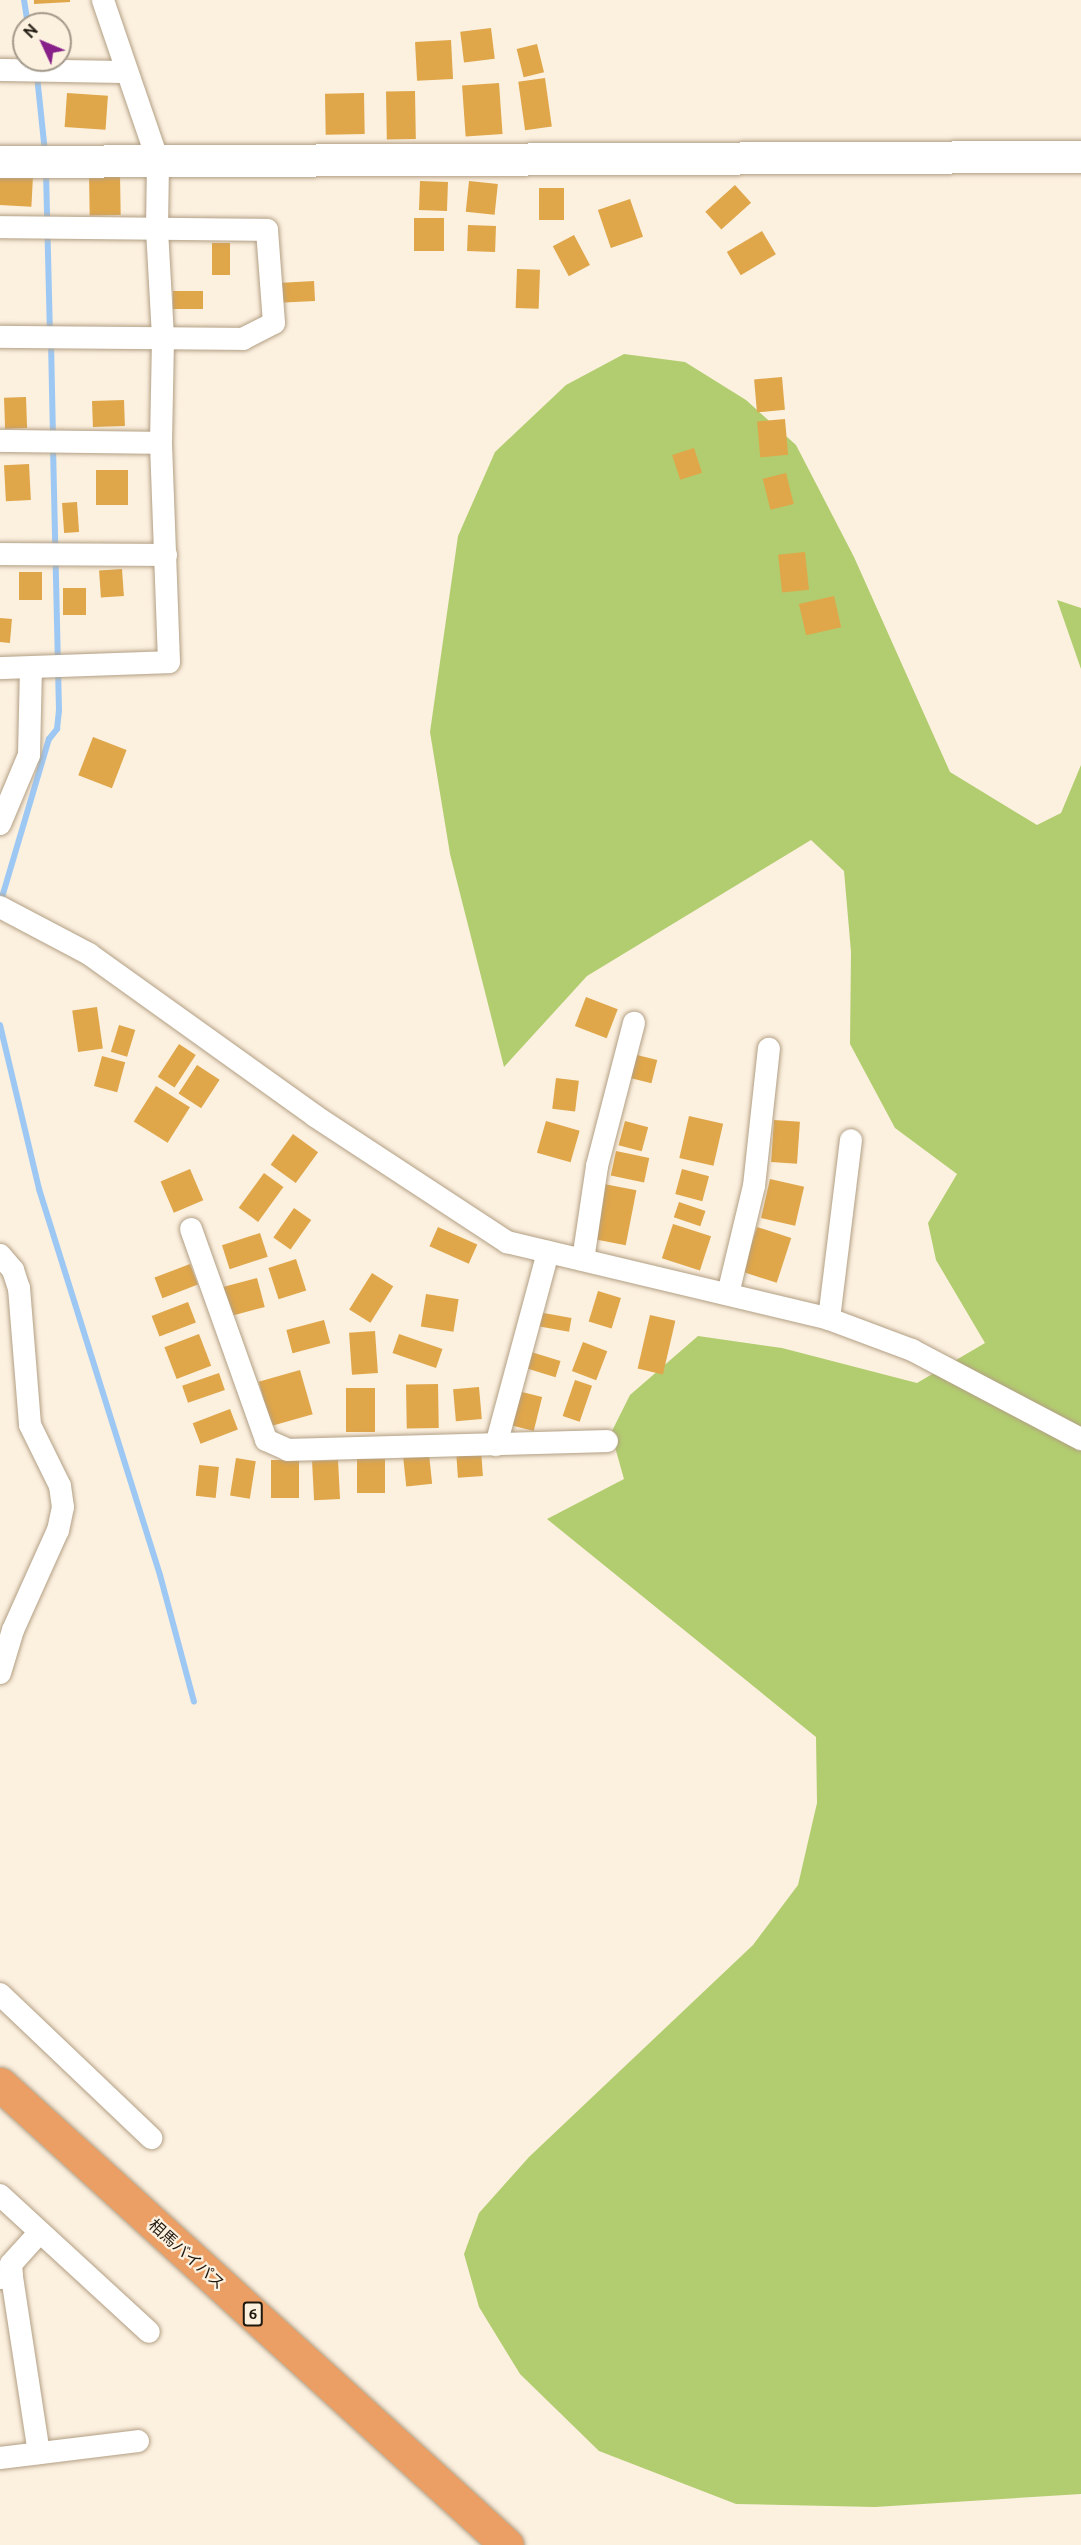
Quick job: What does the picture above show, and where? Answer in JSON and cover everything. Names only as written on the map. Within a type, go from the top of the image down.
[{"type":"highway","name":"相馬バイパス","points":[[0,2084],[507,2545]]},
{"type":"street","points":[[0,668],[169,662],[161,442],[163,337],[156,228],[158,161],[103,0]]},
{"type":"street","points":[[0,70],[127,72]]},
{"type":"street","points":[[0,162],[1081,157]]},
{"type":"street","points":[[0,227],[267,231],[274,323],[243,339],[0,337]]},
{"type":"street","points":[[0,441],[161,442]]},
{"type":"street","points":[[0,554],[166,555]]},
{"type":"street","points":[[0,824],[28,755],[31,668]]},
{"type":"street","points":[[0,907],[89,954],[315,1116],[498,1236],[548,1252],[829,1319],[912,1350],[1081,1439]]},
{"type":"street","points":[[583,1260],[597,1166],[634,1023]]},
{"type":"street","points":[[728,1294],[754,1186],[769,1049]]},
{"type":"street","points":[[829,1319],[850,1140]]},
{"type":"street","points":[[191,1229],[266,1440],[288,1450],[607,1442]]},
{"type":"street","points":[[496,1445],[548,1252]]},
{"type":"street","points":[[0,1255],[13,1270],[19,1288],[30,1425],[60,1486],[63,1507],[58,1530],[13,1630],[0,1673]]},
{"type":"street","points":[[0,1994],[151,2138]]},
{"type":"street","points":[[0,2195],[150,2332]]},
{"type":"street","points":[[39,2453],[6,2278],[10,2264],[40,2232]]},
{"type":"street","points":[[0,2458],[138,2441]]},
{"type":"green space","points":[[624,354],[685,362],[746,400],[796,445],[854,557],[950,772],[1037,825],[1061,813],[1081,765],[1081,2494],[875,2507],[736,2504],[599,2451],[520,2374],[479,2307],[464,2254],[479,2213],[529,2157],[753,1945],[798,1885],[817,1803],[816,1737],[547,1519],[624,1479],[611,1433],[630,1395],[698,1336],[782,1348],[917,1383],[985,1343],[936,1260],[928,1223],[957,1174],[895,1128],[850,1044],[851,952],[844,871],[811,840],[587,976],[504,1067],[450,854],[430,732],[458,536],[495,452],[566,385]]},
{"type":"green space","points":[[1057,600],[1081,608],[1081,669]]},
{"type":"building","points":[[34,0],[70,0],[70,2],[34,4]]},
{"type":"building","points":[[491,28],[495,59],[464,63],[460,32]]},
{"type":"building","points":[[451,40],[453,79],[417,81],[415,42]]},
{"type":"building","points":[[537,44],[544,72],[524,77],[517,49]]},
{"type":"building","points":[[545,78],[552,127],[525,130],[518,82]]},
{"type":"building","points":[[499,83],[503,134],[466,136],[462,86]]},
{"type":"building","points":[[415,91],[416,139],[387,139],[386,92]]},
{"type":"building","points":[[67,93],[108,96],[106,130],[65,127]]},
{"type":"building","points":[[364,93],[365,134],[326,135],[325,94]]},
{"type":"building","points":[[0,175],[33,177],[31,207],[0,205]]},
{"type":"building","points":[[120,175],[121,215],[90,216],[89,176]]},
{"type":"building","points":[[420,181],[448,182],[447,211],[419,210]]},
{"type":"building","points":[[469,181],[498,184],[495,215],[466,212]]},
{"type":"building","points":[[735,185],[751,203],[721,230],[705,212]]},
{"type":"building","points":[[539,188],[564,188],[564,220],[539,220]]},
{"type":"building","points":[[630,199],[643,237],[611,248],[598,210]]},
{"type":"building","points":[[414,218],[444,218],[444,251],[414,251]]},
{"type":"building","points":[[468,225],[496,226],[495,252],[467,251]]},
{"type":"building","points":[[762,231],[776,254],[741,275],[727,252]]},
{"type":"building","points":[[574,235],[590,265],[569,276],[553,246]]},
{"type":"building","points":[[212,243],[230,243],[230,275],[212,275]]},
{"type":"building","points":[[517,269],[540,270],[539,309],[516,308]]},
{"type":"building","points":[[314,281],[315,301],[279,303],[278,283]]},
{"type":"building","points":[[173,291],[203,291],[203,309],[173,309]]},
{"type":"building","points":[[782,377],[785,410],[757,412],[754,379]]},
{"type":"building","points":[[26,397],[27,428],[5,429],[4,398]]},
{"type":"building","points":[[124,400],[125,426],[93,427],[92,401]]},
{"type":"building","points":[[785,419],[788,455],[760,457],[757,421]]},
{"type":"building","points":[[694,448],[702,473],[680,480],[672,455]]},
{"type":"building","points":[[29,464],[31,500],[6,501],[4,465]]},
{"type":"building","points":[[96,470],[128,470],[128,505],[96,505]]},
{"type":"building","points":[[786,473],[794,504],[770,510],[763,479]]},
{"type":"building","points":[[77,502],[79,532],[64,533],[62,503]]},
{"type":"building","points":[[805,552],[809,590],[782,593],[778,555]]},
{"type":"building","points":[[122,569],[124,596],[101,598],[99,571]]},
{"type":"building","points":[[19,572],[42,572],[42,600],[19,600]]},
{"type":"building","points":[[63,588],[86,588],[86,615],[63,615]]},
{"type":"building","points":[[834,596],[841,627],[806,635],[799,604]]},
{"type":"building","points":[[0,618],[12,619],[10,643],[0,642]]},
{"type":"building","points":[[93,737],[127,750],[112,788],[78,775]]},
{"type":"building","points":[[586,997],[618,1009],[607,1038],[575,1026]]},
{"type":"building","points":[[97,1007],[103,1049],[78,1052],[72,1010]]},
{"type":"building","points":[[119,1025],[135,1030],[127,1057],[111,1052]]},
{"type":"building","points":[[179,1044],[196,1055],[175,1088],[158,1077]]},
{"type":"building","points":[[633,1054],[657,1060],[651,1083],[627,1077]]},
{"type":"building","points":[[102,1056],[125,1062],[117,1092],[94,1086]]},
{"type":"building","points":[[197,1065],[220,1080],[201,1108],[178,1094]]},
{"type":"building","points":[[556,1078],[579,1081],[575,1112],[552,1109]]},
{"type":"building","points":[[156,1086],[190,1107],[168,1143],[134,1122]]},
{"type":"building","points":[[689,1116],[723,1124],[713,1166],[679,1158]]},
{"type":"building","points":[[774,1120],[800,1122],[797,1164],[771,1162]]},
{"type":"building","points":[[546,1121],[580,1131],[571,1162],[537,1153]]},
{"type":"building","points":[[625,1121],[648,1127],[642,1151],[619,1145]]},
{"type":"building","points":[[293,1134],[318,1152],[296,1183],[271,1165]]},
{"type":"building","points":[[616,1151],[649,1158],[644,1183],[611,1175]]},
{"type":"building","points":[[190,1169],[203,1200],[174,1213],[161,1182]]},
{"type":"building","points":[[682,1169],[709,1176],[702,1201],[675,1194]]},
{"type":"building","points":[[264,1173],[283,1187],[258,1222],[239,1208]]},
{"type":"building","points":[[770,1179],[804,1187],[795,1226],[761,1218]]},
{"type":"building","points":[[604,1184],[636,1190],[626,1245],[593,1239]]},
{"type":"building","points":[[679,1202],[705,1211],[700,1226],[674,1217]]},
{"type":"building","points":[[294,1208],[311,1220],[291,1250],[273,1237]]},
{"type":"building","points":[[673,1224],[711,1236],[700,1271],[662,1258]]},
{"type":"building","points":[[438,1227],[477,1244],[469,1264],[429,1246]]},
{"type":"building","points":[[757,1227],[791,1238],[777,1283],[742,1272]]},
{"type":"building","points":[[260,1233],[268,1257],[230,1269],[222,1245]]},
{"type":"building","points":[[296,1259],[306,1290],[279,1299],[268,1268]]},
{"type":"building","points":[[190,1264],[198,1285],[162,1298],[155,1278]]},
{"type":"building","points":[[372,1273],[393,1286],[370,1323],[349,1309]]},
{"type":"building","points":[[257,1278],[265,1307],[229,1317],[221,1288]]},
{"type":"building","points":[[598,1291],[621,1298],[612,1329],[589,1322]]},
{"type":"building","points":[[426,1294],[459,1299],[453,1332],[421,1327]]},
{"type":"building","points":[[188,1302],[196,1323],[159,1337],[152,1316]]},
{"type":"building","points":[[538,1312],[571,1318],[569,1332],[536,1326]]},
{"type":"building","points":[[650,1315],[675,1321],[663,1374],[638,1369]]},
{"type":"building","points":[[324,1320],[330,1343],[293,1353],[286,1330]]},
{"type":"building","points":[[375,1331],[378,1373],[352,1375],[349,1333]]},
{"type":"building","points":[[199,1334],[211,1366],[177,1379],[164,1347]]},
{"type":"building","points":[[399,1334],[442,1349],[436,1368],[392,1353]]},
{"type":"building","points":[[583,1342],[607,1351],[596,1380],[572,1371]]},
{"type":"building","points":[[528,1351],[561,1361],[556,1377],[523,1367]]},
{"type":"building","points":[[300,1370],[313,1414],[271,1426],[259,1382]]},
{"type":"building","points":[[219,1373],[225,1390],[188,1403],[182,1386]]},
{"type":"building","points":[[575,1380],[592,1386],[580,1422],[563,1416]]},
{"type":"building","points":[[438,1384],[439,1428],[407,1429],[406,1385]]},
{"type":"building","points":[[479,1387],[482,1419],[456,1421],[453,1389]]},
{"type":"building","points":[[346,1388],[375,1388],[375,1432],[346,1432]]},
{"type":"building","points":[[514,1390],[542,1397],[534,1431],[506,1424]]},
{"type":"building","points":[[230,1409],[238,1430],[201,1444],[193,1423]]},
{"type":"building","points":[[481,1449],[483,1476],[458,1478],[456,1451]]},
{"type":"building","points":[[429,1454],[432,1484],[406,1487],[403,1457]]},
{"type":"building","points":[[236,1458],[256,1461],[250,1499],[230,1496]]},
{"type":"building","points":[[357,1459],[385,1459],[385,1493],[357,1493]]},
{"type":"building","points":[[271,1460],[299,1460],[299,1498],[271,1498]]},
{"type":"building","points":[[338,1460],[340,1499],[314,1500],[312,1461]]},
{"type":"building","points":[[199,1465],[219,1467],[216,1498],[196,1496]]},
{"type":"waterway","points":[[24,0],[26,12]]},
{"type":"waterway","points":[[37,76],[45,152]]},
{"type":"waterway","points":[[46,172],[50,332]]},
{"type":"waterway","points":[[51,342],[53,437]]},
{"type":"waterway","points":[[0,904],[49,739],[57,729],[59,711],[53,447]]},
{"type":"waterway","points":[[0,1025],[39,1189],[160,1575],[194,1702]]}]
